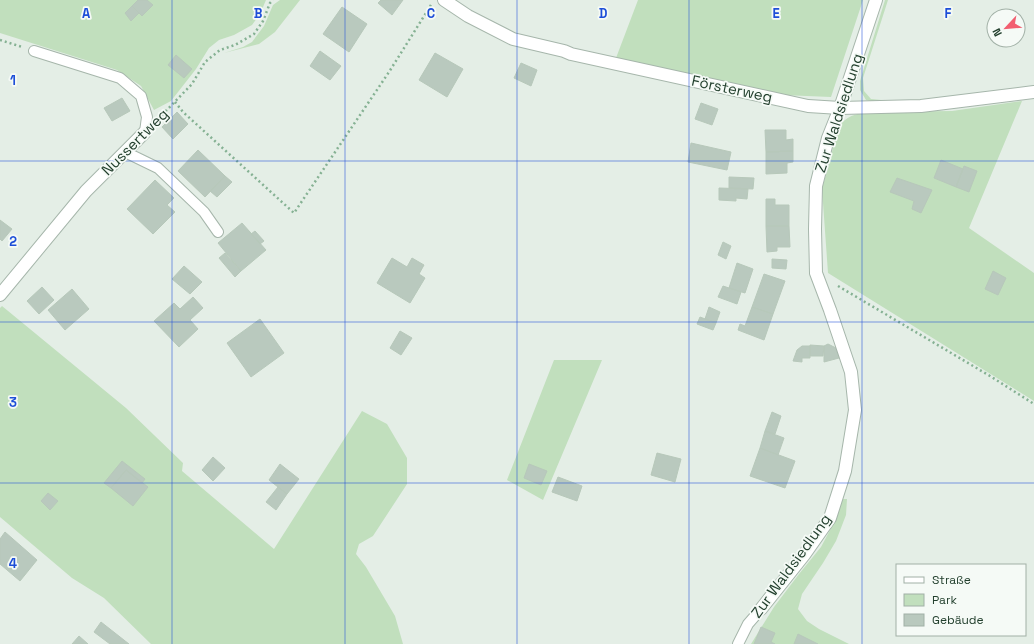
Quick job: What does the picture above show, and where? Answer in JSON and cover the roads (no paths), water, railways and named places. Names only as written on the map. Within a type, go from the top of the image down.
[{"type":"street","name":"Försterweg","points":[[444,0],[468,16],[513,39],[571,54],[808,106],[840,108],[922,106],[1034,92]]},
{"type":"street","name":"Zur Waldsiedlung","points":[[761,609],[804,555],[830,518],[845,471],[855,410],[851,372],[816,273],[816,186],[828,138],[840,108],[876,0]]},
{"type":"street","name":"Nussertweg","points":[[0,295],[86,191],[145,132]]},
{"type":"lane","points":[[34,51],[120,78],[141,96],[147,118],[145,132]]},
{"type":"lane","points":[[125,152],[158,168],[204,212],[218,232]]},
{"type":"lane","name":"Zur Waldsiedlung","points":[[738,644],[748,624],[761,609]]}]
